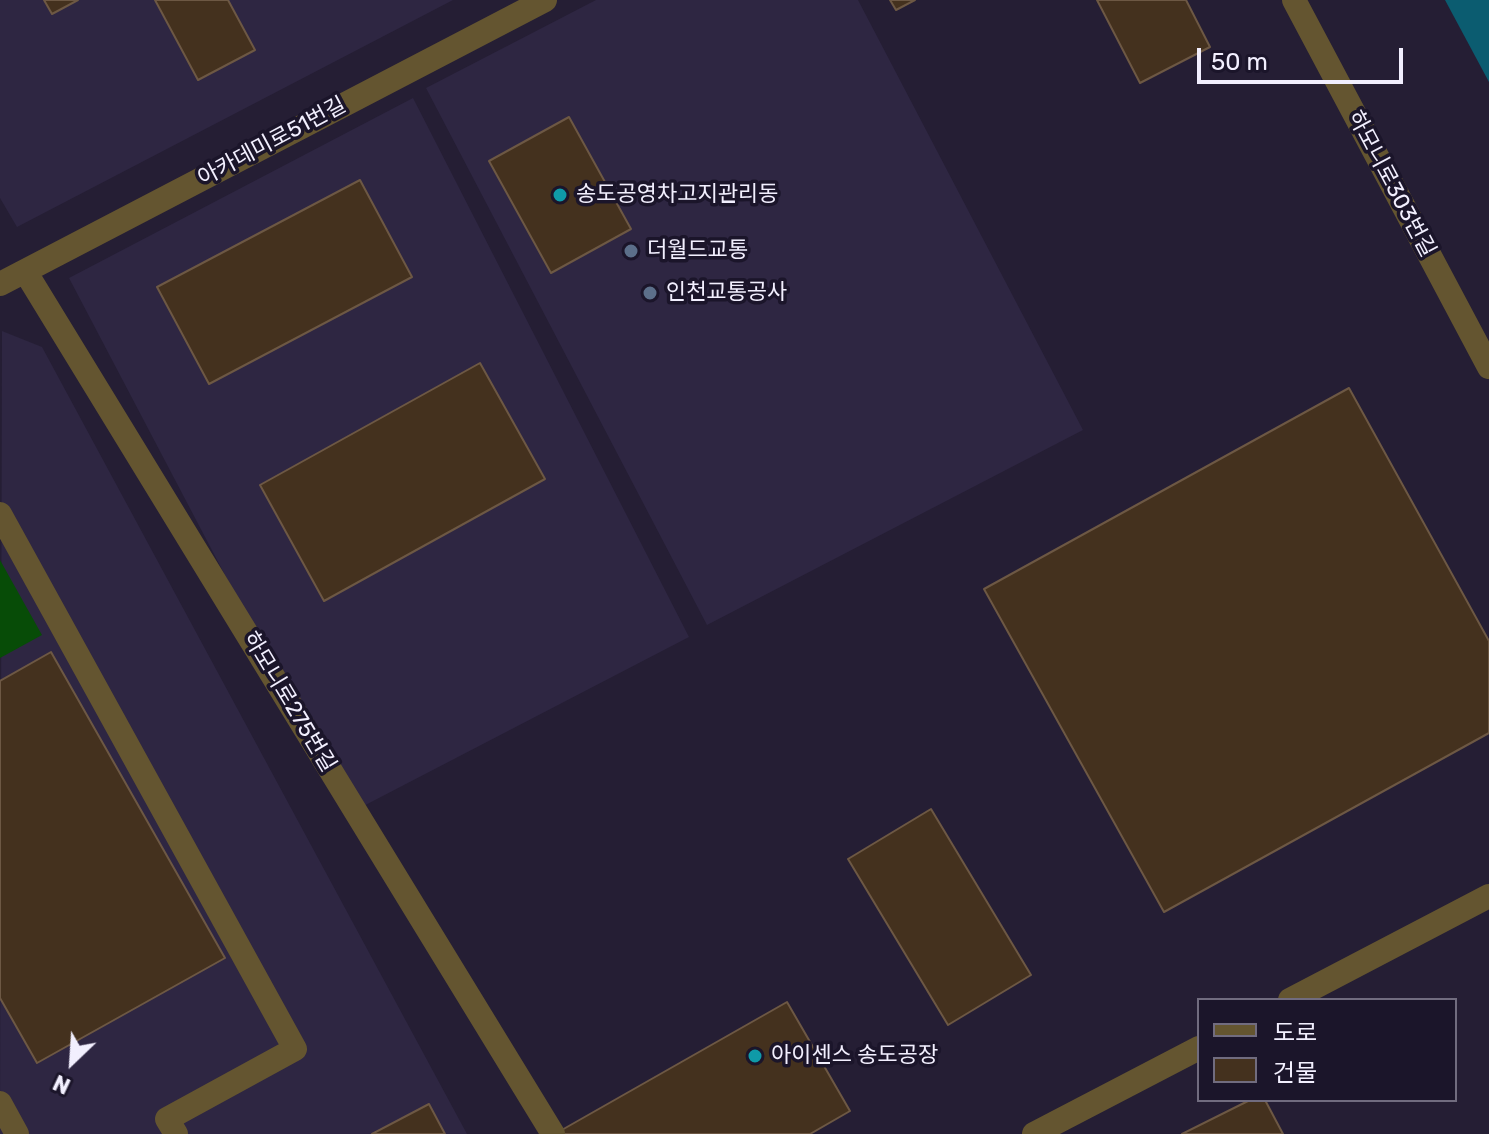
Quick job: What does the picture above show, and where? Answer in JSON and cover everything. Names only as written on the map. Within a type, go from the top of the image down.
[{"type":"street","name":"아카데미로51번길","points":[[0,284],[545,0]]},
{"type":"street","name":"하모니로303번길","points":[[1294,0],[1489,367]]},
{"type":"street","name":"하모니로275번길","points":[[25,271],[553,1134]]},
{"type":"street","points":[[0,514],[295,1049],[167,1119],[176,1134]]},
{"type":"street","points":[[1294,998],[1489,896]]},
{"type":"street","points":[[1034,1134],[1197,1049]]},
{"type":"street","points":[[0,1103],[17,1134]]},
{"type":"shaded area","points":[[0,0],[453,0],[17,227],[0,198]]},
{"type":"shaded area","points":[[596,0],[858,0],[1083,430],[707,625],[426,88]]},
{"type":"shaded area","points":[[413,98],[689,637],[350,813],[69,278]]},
{"type":"shaded area","points":[[2,331],[42,347],[467,1134],[0,1134]]},
{"type":"green space","points":[[0,560],[42,635],[0,658]]},
{"type":"water","points":[[1445,0],[1489,0],[1489,82]]},
{"type":"building","points":[[44,0],[78,0],[52,14]]},
{"type":"building","points":[[155,0],[228,0],[255,50],[198,80]]},
{"type":"building","points":[[890,0],[915,0],[896,10]]},
{"type":"building","points":[[1097,0],[1186,0],[1210,47],[1140,83]]},
{"type":"building","name":"송도공영차고지관리동","points":[[569,117],[631,229],[551,273],[489,161]]},
{"type":"building","points":[[360,180],[412,277],[209,384],[157,287]]},
{"type":"building","points":[[480,363],[545,479],[324,601],[260,485]]},
{"type":"building","points":[[1349,388],[1489,641],[1489,733],[1164,912],[984,589]]},
{"type":"building","points":[[51,652],[225,958],[37,1063],[0,998],[0,681]]},
{"type":"building","points":[[931,809],[1031,975],[948,1025],[848,859]]},
{"type":"building","name":"아이센스 송도공장","points":[[787,1002],[850,1111],[810,1134],[562,1134],[560,1131]]},
{"type":"building","points":[[1246,1102],[1266,1102],[1283,1134],[1182,1134]]},
{"type":"building","points":[[429,1104],[445,1134],[372,1134]]},
{"type":"place","name":"송도공영차고지관리동","points":[[560,195]]},
{"type":"place","name":"더월드교통","points":[[631,251]]},
{"type":"place","name":"인천교통공사","points":[[650,293]]},
{"type":"place","name":"아이센스 송도공장","points":[[755,1056]]}]
